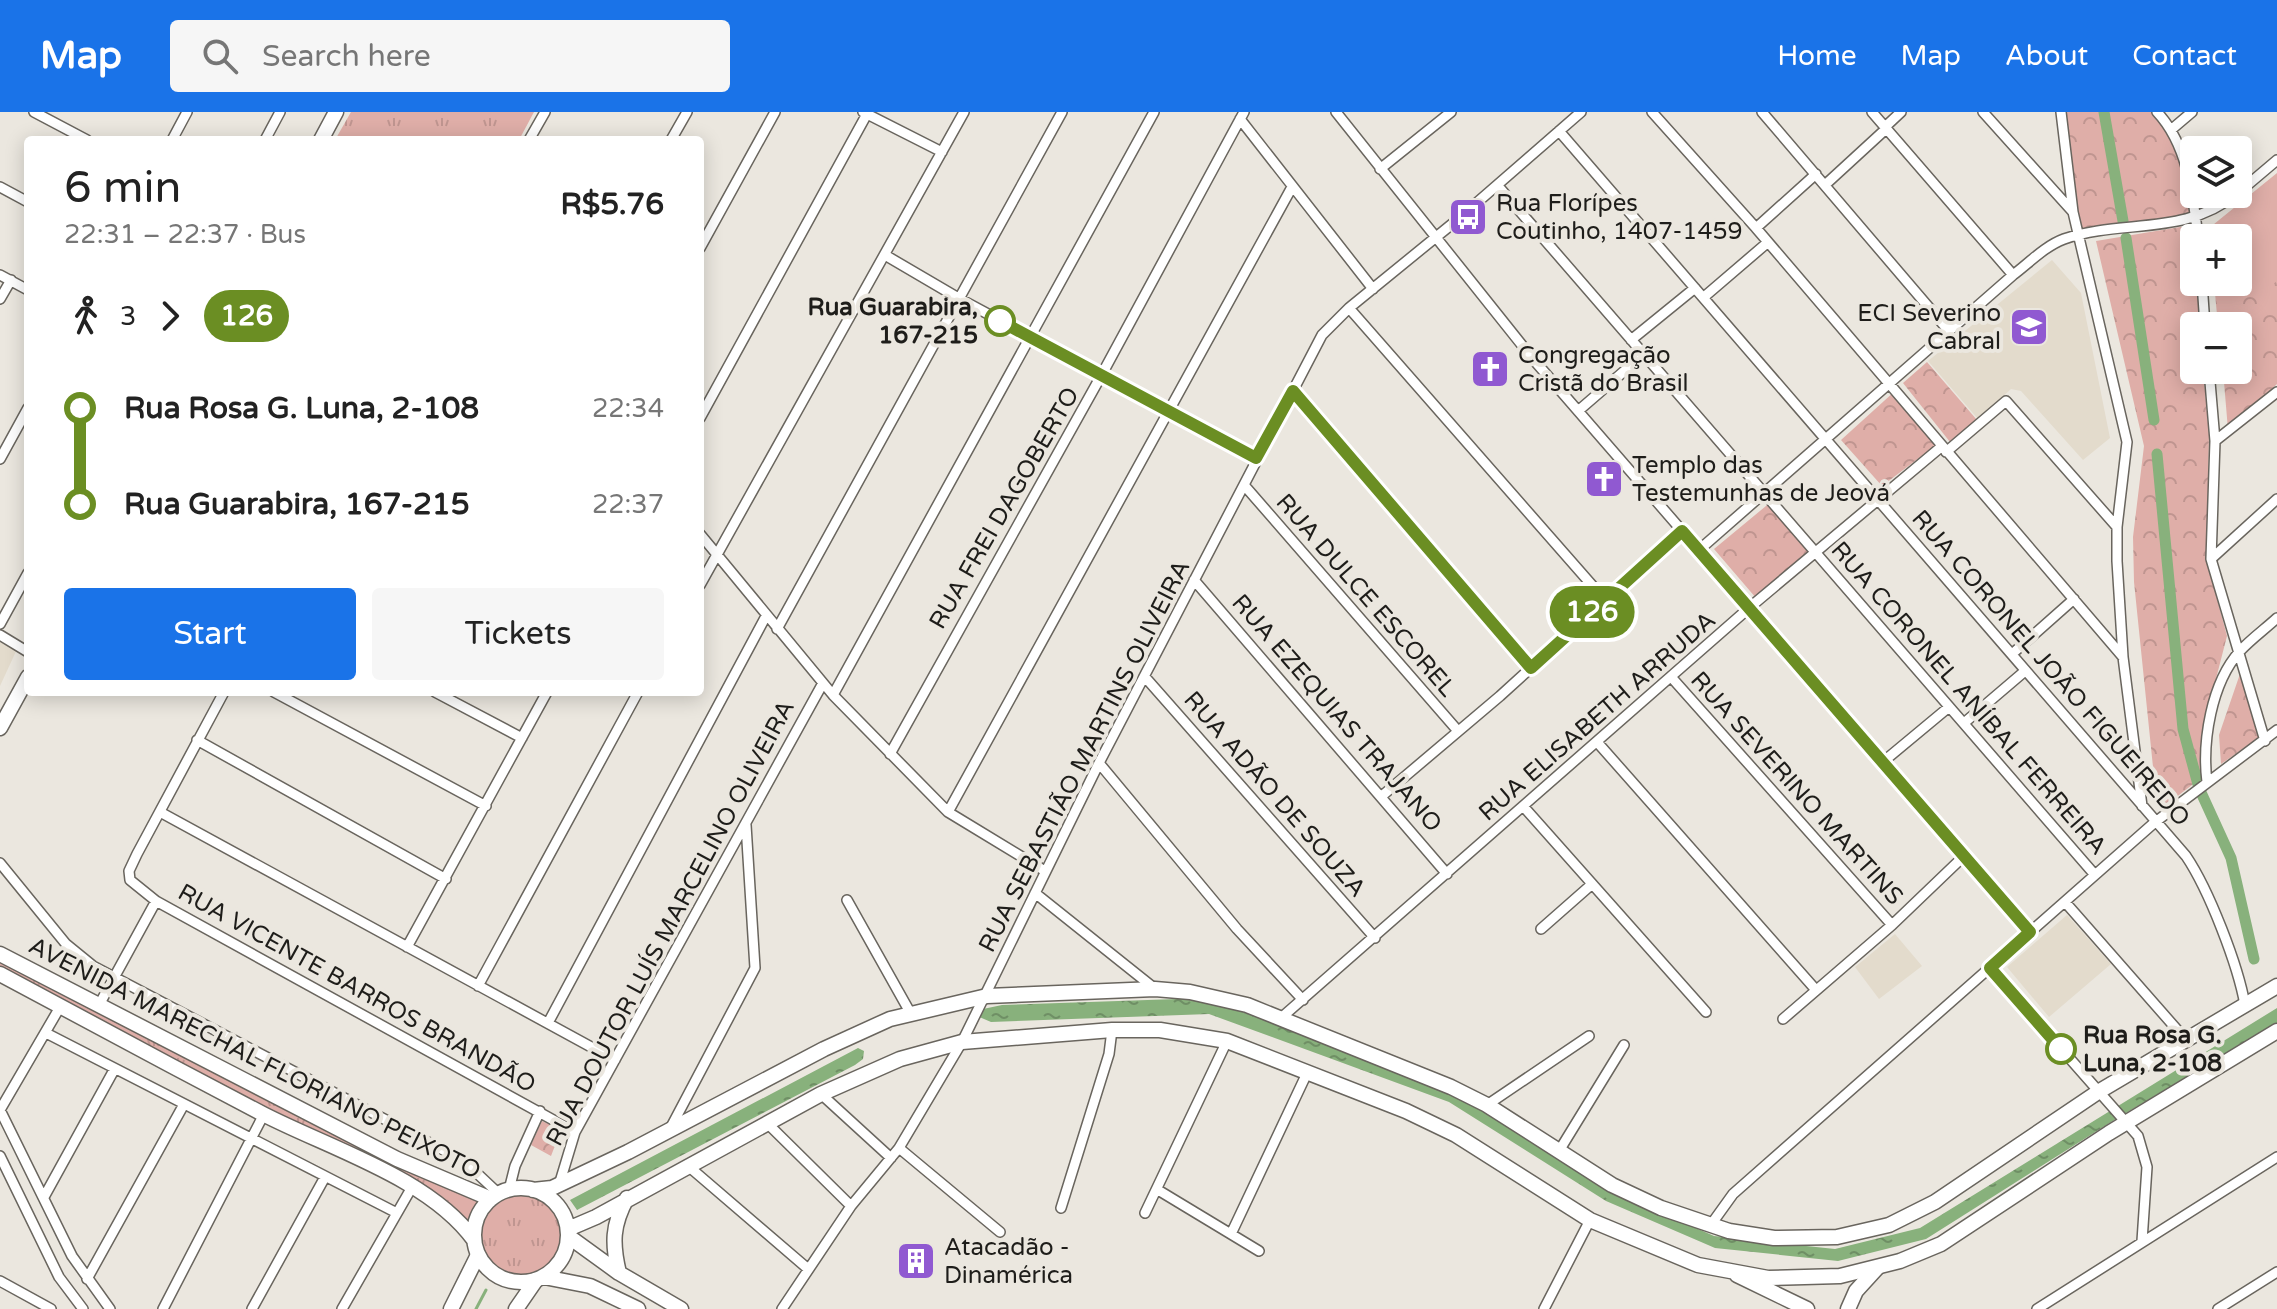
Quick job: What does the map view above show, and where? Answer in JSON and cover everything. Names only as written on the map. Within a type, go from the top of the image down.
[{"type":"main road","points":[[323,136],[336,112]]},
{"type":"main road","points":[[0,728],[24,684]]},
{"type":"main road","name":"AVENIDA MARECHAL FLORIANO PEIXOTO","points":[[0,954],[397,1159],[500,1194]]},
{"type":"main road","name":"AVENIDA MARECHAL FLORIANO PEIXOTO","points":[[0,974],[264,1114],[412,1187],[449,1211],[476,1248]]},
{"type":"main road","points":[[451,1309],[476,1248],[481,1211],[500,1194],[559,1185],[869,1026],[987,996],[1155,989],[1215,997],[1281,1018],[1414,1071],[1487,1105],[1612,1185],[1710,1226],[1774,1238],[1816,1239],[1889,1225],[1973,1178],[2277,986]]},
{"type":"main road","points":[[516,1309],[540,1278],[562,1260],[568,1232],[821,1094],[900,1059],[962,1042],[1112,1030],[1160,1030],[1227,1041],[1308,1071],[1456,1135],[1590,1220],[1651,1248],[1736,1275],[1807,1309]]},
{"type":"main road","points":[[1736,1275],[1795,1280],[1877,1268],[1941,1244],[2124,1121],[2277,1031]]},
{"type":"main road","points":[[533,1190],[556,1204],[568,1232],[619,1273],[681,1309]]},
{"type":"main road","points":[[619,1273],[612,1247],[613,1232],[627,1198]]},
{"type":"main road","points":[[476,1248],[499,1277],[514,1282],[540,1278],[590,1286],[638,1309]]},
{"type":"main road","points":[[1848,1309],[1859,1286],[1877,1268]]},
{"type":"street","points":[[34,112],[79,136]]},
{"type":"street","points":[[174,136],[187,112]]},
{"type":"street","points":[[267,136],[280,112]]},
{"type":"street","points":[[531,136],[545,112]]},
{"type":"street","points":[[673,136],[687,112]]},
{"type":"street","points":[[704,241],[775,112]]},
{"type":"street","points":[[704,578],[964,112]]},
{"type":"street","points":[[777,629],[1062,112]]},
{"type":"street","points":[[833,695],[1154,112]]},
{"type":"street","points":[[1336,112],[1578,411],[2030,932]]},
{"type":"street","name":"RUA SEBASTIÃO MARTINS OLIVEIRA","points":[[782,1309],[851,1206],[899,1148],[962,1042],[1099,763],[1322,335],[1349,308],[1498,186],[1581,112]]},
{"type":"street","points":[[1652,112],[1756,228],[2123,657]]},
{"type":"street","points":[[1762,112],[1949,331]]},
{"type":"street","points":[[1872,112],[2013,275]]},
{"type":"street","points":[[1826,184],[1901,112]]},
{"type":"street","points":[[1983,112],[2073,212]]},
{"type":"street","points":[[2061,112],[2073,212],[2127,442],[2117,527],[2123,657],[2142,806]]},
{"type":"street","points":[[2157,112],[2172,129],[2183,154],[2197,224]]},
{"type":"street","points":[[2172,129],[2192,112]]},
{"type":"street","points":[[704,411],[866,113],[942,152]]},
{"type":"street","points":[[1380,169],[1447,113]]},
{"type":"street","points":[[1242,116],[1292,187],[1373,289]]},
{"type":"street","name":"RUA FREI DAGOBERTO","points":[[890,754],[1242,116]]},
{"type":"street","name":"RUA CORONEL JOÃO FIGUEIREDO","points":[[1559,131],[1828,438],[2197,873],[2241,982],[2245,1005]]},
{"type":"street","points":[[2252,181],[2277,160]]},
{"type":"street","points":[[1756,228],[1816,174]]},
{"type":"street","name":"RUA CORONEL ANÍBAL FERREIRA","points":[[1498,186],[2095,875]]},
{"type":"street","points":[[0,187],[24,200]]},
{"type":"street","points":[[948,812],[1292,187]]},
{"type":"street","points":[[1699,550],[2013,275],[2051,246],[2078,236],[2196,219],[2213,208]]},
{"type":"street","points":[[1704,297],[1767,243]]},
{"type":"street","points":[[885,255],[960,299],[1256,458]]},
{"type":"street","points":[[0,275],[24,288]]},
{"type":"street","points":[[0,299],[11,280]]},
{"type":"street","points":[[1631,340],[1695,288]]},
{"type":"street","points":[[1349,308],[1605,600]]},
{"type":"street","points":[[1578,411],[1644,354]]},
{"type":"street","points":[[2210,384],[2215,441],[2211,559],[2265,741]]},
{"type":"street","points":[[1293,391],[1531,668]]},
{"type":"street","points":[[2215,441],[2277,392]]},
{"type":"street","name":"RUA ELISABETH ARRUDA","points":[[1281,1018],[1749,608],[1879,499],[2006,401],[2117,527]]},
{"type":"street","points":[[0,459],[24,415]]},
{"type":"street","name":"RUA DULCE ESCOREL","points":[[1244,485],[1458,731]]},
{"type":"street","points":[[2211,559],[2277,499]]},
{"type":"street","points":[[1383,795],[1531,668],[1682,531]]},
{"type":"street","points":[[704,540],[833,695],[948,812],[1045,871]]},
{"type":"street","points":[[0,624],[24,580]]},
{"type":"street","name":"RUA EZEQUIAS TRAJANO","points":[[1194,580],[1383,795],[1447,874]]},
{"type":"street","points":[[2012,654],[2074,599]]},
{"type":"street","points":[[548,1023],[766,616]]},
{"type":"street","points":[[2207,782],[2204,760],[2209,724],[2224,678],[2238,653],[2277,618]]},
{"type":"street","points":[[0,635],[24,650]]},
{"type":"street","points":[[1964,723],[2025,671]]},
{"type":"street","name":"RUA ADÃO DE SOUZA","points":[[1145,677],[1375,938]]},
{"type":"street","name":"RUA SEVERINO MARTINS","points":[[1672,678],[1892,925]]},
{"type":"street","name":"RUA DOUTOR LUÍS MARCELINO OLIVEIRA","points":[[559,1185],[575,1132],[823,683]]},
{"type":"street","points":[[222,696],[160,812],[615,1060]]},
{"type":"street","points":[[281,696],[486,806]]},
{"type":"street","points":[[443,696],[522,738]]},
{"type":"street","points":[[407,947],[545,696]]},
{"type":"street","points":[[478,986],[636,696]]},
{"type":"street","points":[[1884,761],[1949,707]]},
{"type":"street","points":[[1710,1226],[1733,1194],[2154,823],[2277,730]]},
{"type":"street","points":[[197,740],[446,879]]},
{"type":"street","points":[[1597,742],[1816,990]]},
{"type":"street","points":[[1099,763],[1237,929],[1303,1000]]},
{"type":"street","points":[[1523,806],[1706,1012]]},
{"type":"street","name":"RUA VICENTE BARROS BRANDÃO","points":[[160,812],[129,871],[136,887],[156,901],[575,1132]]},
{"type":"street","points":[[671,1127],[755,968],[746,825]]},
{"type":"street","points":[[1783,1019],[1892,925],[1964,856]]},
{"type":"street","name":"AVENIDA MARECHAL FLORIANO PEIXOTO","points":[[0,863],[66,944],[113,979],[464,1161],[500,1194]]},
{"type":"street","points":[[1541,929],[1591,885]]},
{"type":"street","points":[[1035,893],[1155,989]]},
{"type":"street","points":[[847,900],[911,1014]]},
{"type":"street","points":[[99,1005],[156,901]]},
{"type":"street","points":[[2065,902],[2187,1041]]},
{"type":"street","points":[[1990,968],[2138,1136],[2147,1167],[2142,1241]]},
{"type":"street","points":[[60,1007],[0,1110],[87,1279],[110,1309]]},
{"type":"street","points":[[1061,1208],[1109,1054],[1112,1030]]},
{"type":"street","points":[[46,1033],[183,1106],[395,1212]]},
{"type":"street","points":[[1487,1105],[1589,1036]]},
{"type":"street","points":[[1145,1213],[1227,1041]]},
{"type":"street","points":[[1559,1151],[1624,1045]]},
{"type":"street","points":[[44,1197],[114,1070]]},
{"type":"street","points":[[1231,1234],[1308,1071]]},
{"type":"street","points":[[821,1094],[891,1158]]},
{"type":"street","points":[[87,1279],[183,1106]]},
{"type":"street","points":[[500,1194],[540,1111]]},
{"type":"street","points":[[163,1309],[264,1114]]},
{"type":"street","points":[[767,1123],[851,1206]]},
{"type":"street","points":[[899,1148],[1000,1232]]},
{"type":"street","points":[[0,1156],[59,1277],[83,1309]]},
{"type":"street","points":[[2037,1309],[2277,1157]]},
{"type":"street","points":[[687,1165],[807,1268]]},
{"type":"street","points":[[252,1309],[325,1177]]},
{"type":"street","points":[[342,1309],[412,1187]]},
{"type":"street","points":[[1158,1190],[1259,1251]]},
{"type":"street","points":[[1544,1309],[1590,1220]]},
{"type":"street","points":[[2218,1309],[2277,1272]]},
{"type":"street","points":[[0,1281],[51,1309]]},
{"type":"shaded area","name":"ECI Severino Cabral","points":[[2052,260],[2081,293],[2110,438],[2083,460],[2021,391],[2011,389],[1978,419],[1928,361]]},
{"type":"shaded area","points":[[0,633],[18,647],[0,686]]},
{"type":"shaded area","points":[[2067,915],[2111,964],[2049,1017],[2007,967]]},
{"type":"shaded area","points":[[1895,934],[1922,966],[1879,999],[1855,967]]},
{"type":"green space","points":[[351,112],[534,112],[521,136],[337,136]]},
{"type":"green space","points":[[2057,112],[2162,112],[2180,136],[2180,208],[2195,208],[2196,216],[2080,232]]},
{"type":"green space","points":[[2277,173],[2277,281],[2256,298],[2252,293],[2252,224],[2214,224],[2234,208],[2252,208],[2252,193]]},
{"type":"green space","points":[[2277,184],[2277,384],[2228,430],[2224,384],[2252,384],[2252,312],[2217,312],[2215,296],[2252,296],[2252,224],[2248,224]]},
{"type":"green space","points":[[2180,227],[2180,296],[2198,296],[2199,312],[2180,312],[2180,384],[2204,384],[2209,434],[2207,561],[2227,636],[2201,737],[2205,775],[2166,805],[2157,792],[2153,767],[2134,582],[2133,537],[2144,446],[2096,241]]},
{"type":"green space","points":[[1927,362],[1977,420],[1950,442],[1903,383]]},
{"type":"green space","points":[[1895,391],[1940,442],[1882,486],[1841,440]]},
{"type":"green space","points":[[1772,501],[1813,549],[1756,598],[1714,549]]},
{"type":"green space","points":[[2242,668],[2263,735],[2221,764],[2219,735]]},
{"type":"green space","points":[[0,956],[487,1200],[478,1210],[472,1235],[456,1212],[0,972]]},
{"type":"green space","points":[[542,1121],[561,1130],[551,1156],[531,1145]]},
{"type":"green space","points":[[522,1191],[539,1195],[553,1204],[562,1218],[566,1235],[562,1252],[553,1266],[539,1275],[522,1279],[505,1275],[491,1266],[482,1252],[478,1235],[482,1218],[491,1204],[505,1195]]},
{"type":"water","points":[[1206,998],[1450,1091],[1610,1190],[1714,1236],[1835,1249],[1920,1228],[2277,1008],[2277,1024],[2119,1117],[1926,1239],[1838,1261],[1715,1248],[1606,1201],[1449,1102],[1209,1014],[991,1022],[977,1016],[983,1009],[1002,1005]]},
{"type":"water","points":[[858,1048],[864,1051],[863,1059],[855,1065],[577,1210],[570,1200]]},
{"type":"waterway","points":[[2104,112],[2123,221]]},
{"type":"waterway","points":[[2126,238],[2154,420]]},
{"type":"waterway","points":[[2157,454],[2183,729],[2199,788],[2231,858],[2254,959]]},
{"type":"waterway","points":[[476,1309],[486,1290]]},
{"type":"bus line","name":"126","points":[[1000,321],[1256,458],[1293,391],[1531,668],[1682,531],[2030,932],[1990,968],[2061,1049]]},
{"type":"place","name":"Rua Florípes Coutinho, 1407-1459","points":[[1468,217]]},
{"type":"place","name":"Rua Guarabira, 167-215","points":[[1000,321]]},
{"type":"place","name":"ECI Severino Cabral","points":[[2029,327]]},
{"type":"place","name":"Congregação Cristã do Brasil","points":[[1490,369]]},
{"type":"place","name":"Templo das Testemunhas de Jeová","points":[[1604,479]]},
{"type":"place","name":"Rua Rosa G. Luna, 2-108","points":[[2061,1049]]},
{"type":"place","name":"Atacadão - Dinamérica","points":[[916,1261]]}]
